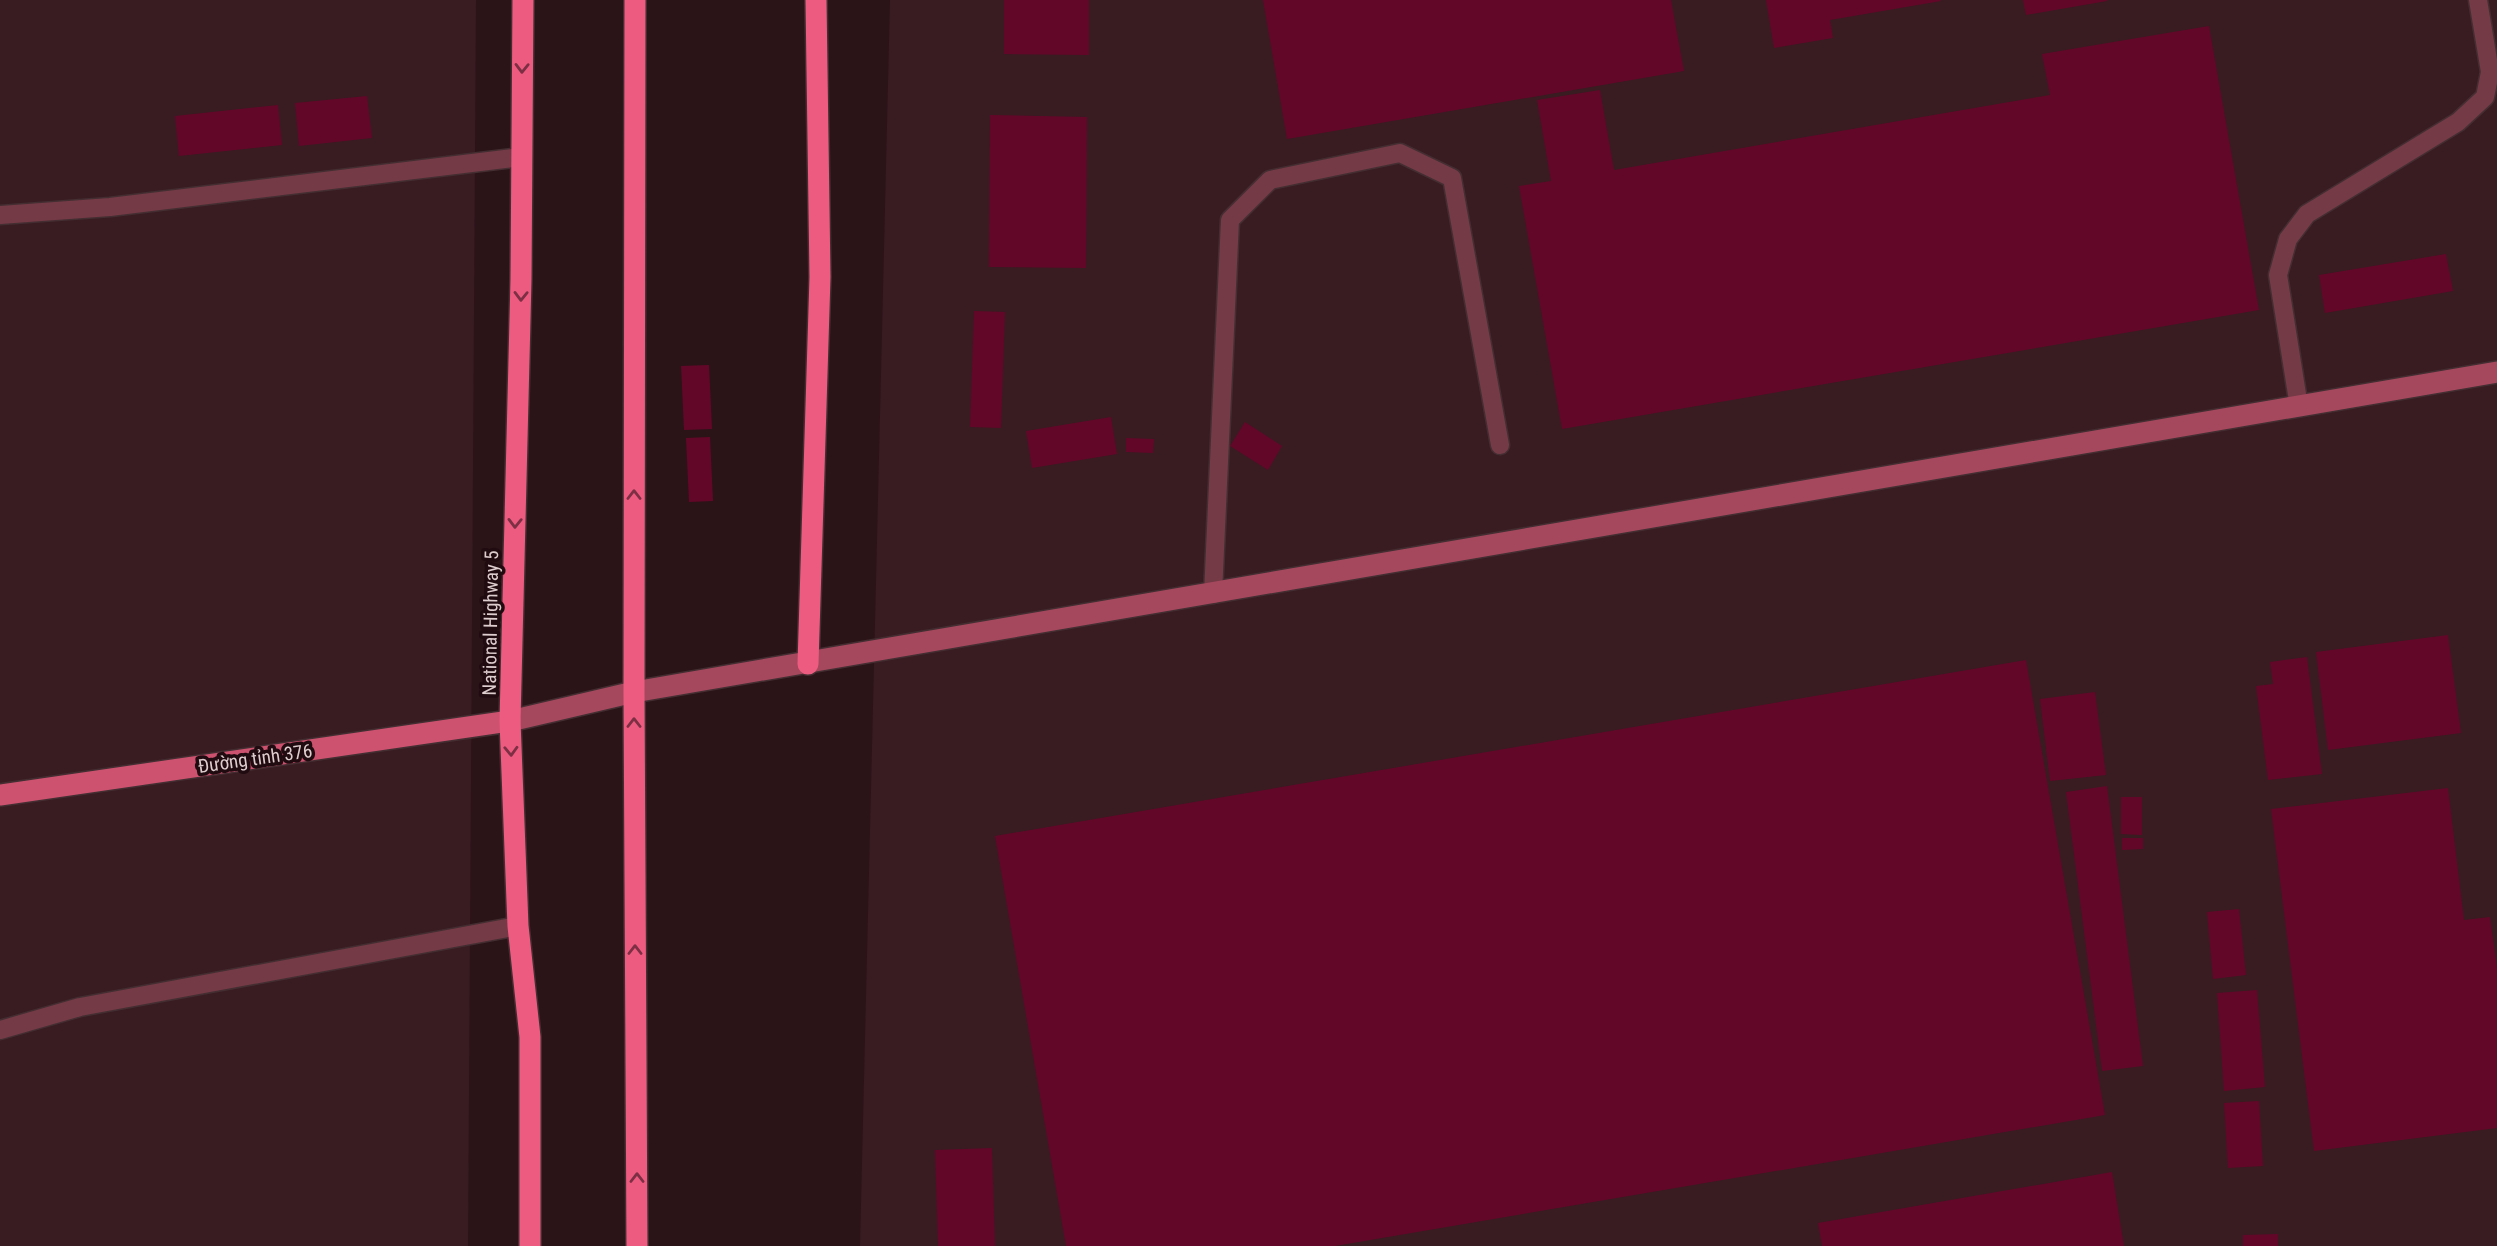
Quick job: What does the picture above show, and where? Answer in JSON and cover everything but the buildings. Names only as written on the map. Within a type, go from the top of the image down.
[{"type":"highway","name":"National Highway 5","points":[[523,0],[521,279],[510,721],[518,926],[530,1037],[530,1246]]},
{"type":"highway","points":[[635,0],[634,692],[637,1246]]},
{"type":"highway","points":[[808,664],[820,277],[817,0]]},
{"type":"main road","points":[[510,721],[634,692],[2497,372]]},
{"type":"main road","name":"Đường tỉnh 376","points":[[0,795],[510,721]]},
{"type":"lane","points":[[2299,407],[2278,275],[2288,239],[2307,214],[2458,122],[2485,97],[2490,72],[2478,0]]},
{"type":"lane","points":[[1213,594],[1230,220],[1270,180],[1400,153],[1452,178],[1500,445]]},
{"type":"lane","points":[[0,215],[110,207],[521,157]]},
{"type":"lane","points":[[0,1030],[80,1007],[518,926]]},
{"type":"shaded area","points":[[0,0],[476,0],[468,1246],[0,1246]]},
{"type":"shaded area","points":[[890,0],[2497,0],[2497,1246],[860,1246]]}]
